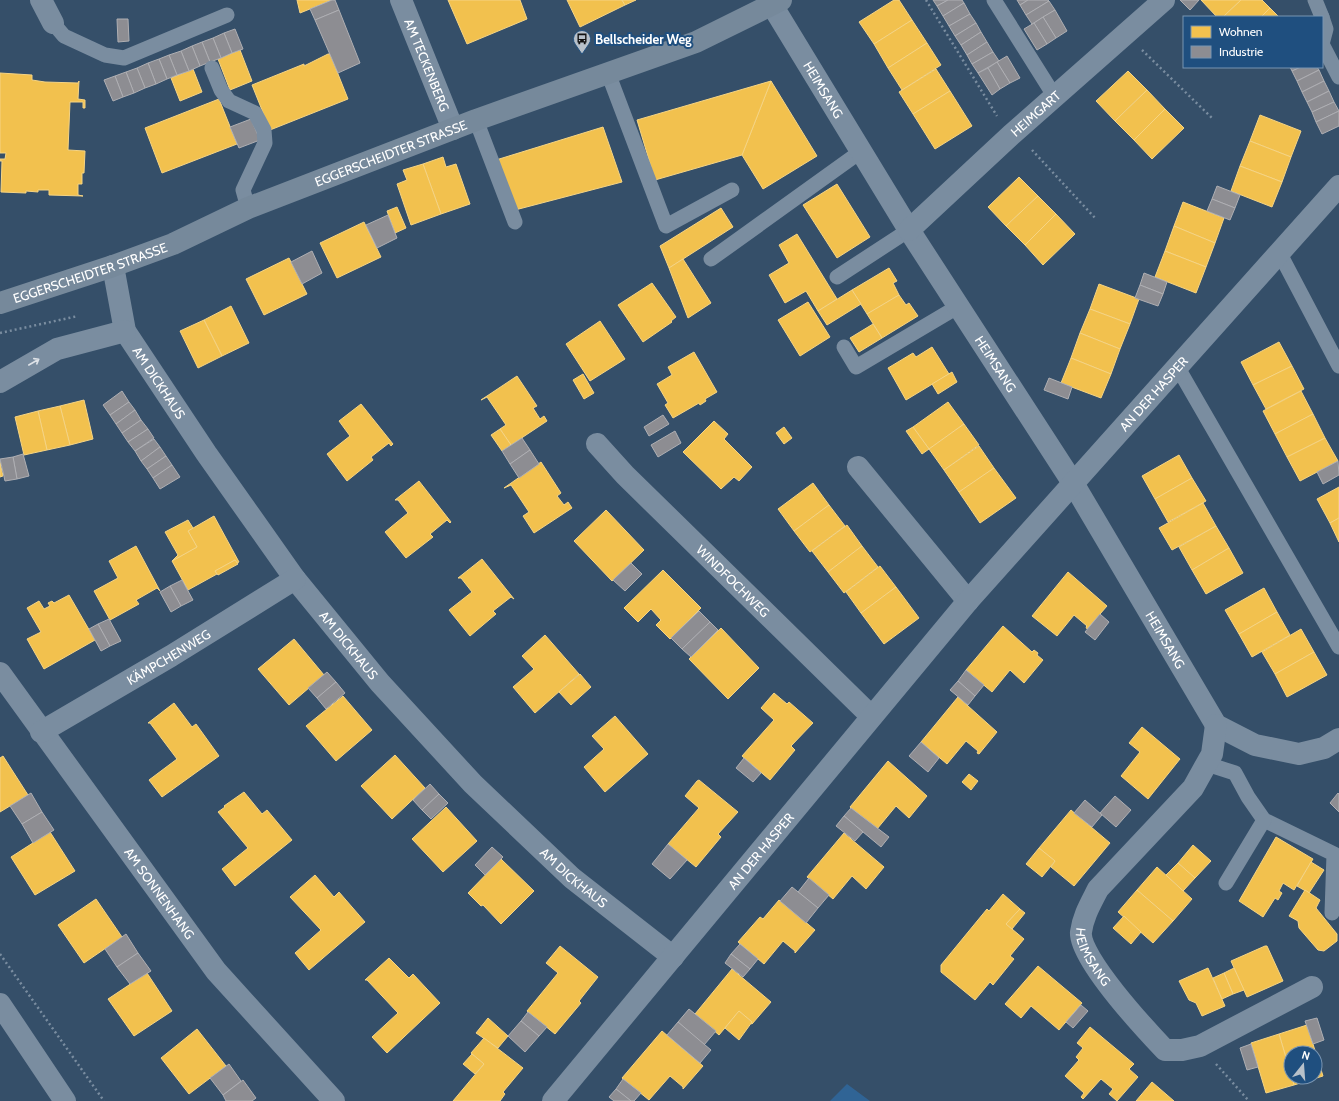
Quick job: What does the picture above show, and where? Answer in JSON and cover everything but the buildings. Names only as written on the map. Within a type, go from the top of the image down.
[{"type":"street","points":[[41,0],[53,23]]},
{"type":"street","name":"AM TECKENBERG","points":[[401,0],[453,129]]},
{"type":"street","name":"HEIMGART","points":[[910,230],[1013,134],[1164,0]]},
{"type":"street","name":"EGGERSCHEIDTER STRASSE","points":[[0,303],[173,244],[248,208],[476,120],[696,42],[776,3]]},
{"type":"street","name":"HEIMSANG","points":[[776,3],[860,152],[1074,482],[1216,725],[1212,754],[1193,788],[1098,889],[1087,909],[1081,933],[1087,953],[1138,1021],[1165,1050],[1182,1050],[1200,1046],[1312,987]]},
{"type":"street","name":"AN DER HASPER","points":[[553,1101],[968,601],[1178,368],[1278,252],[1339,186]]},
{"type":"street","name":"AM DICKHAUS","points":[[112,266],[125,331],[206,454],[295,579],[380,683],[473,784],[572,878],[673,957]]},
{"type":"street","points":[[0,382],[57,349],[125,331]]},
{"type":"street","name":"WINDFOCHWEG","points":[[597,444],[630,480],[871,716]]},
{"type":"street","points":[[858,467],[968,601]]},
{"type":"street","name":"KÄMPCHENWEG","points":[[41,732],[171,656],[295,579]]},
{"type":"street","name":"AM SONNENHANG","points":[[0,673],[41,732],[216,971],[334,1101]]},
{"type":"street","points":[[1216,725],[1255,745],[1299,754],[1324,748],[1339,739]]},
{"type":"street","points":[[0,1004],[65,1101]]},
{"type":"lane","points":[[994,0],[1055,97]]},
{"type":"lane","points":[[1315,0],[1322,16]]},
{"type":"lane","points":[[53,23],[64,36],[105,55],[124,58],[228,15]]},
{"type":"lane","points":[[1323,20],[1326,29],[1323,40]]},
{"type":"lane","points":[[1323,46],[1339,77]]},
{"type":"lane","points":[[212,68],[221,90],[229,101],[255,113],[264,130],[265,143],[243,190],[248,208]]},
{"type":"lane","points":[[608,73],[666,226],[732,190]]},
{"type":"lane","points":[[476,120],[515,222]]},
{"type":"lane","points":[[711,259],[860,152]]},
{"type":"lane","points":[[837,277],[910,230]]},
{"type":"lane","points":[[1278,252],[1339,366]]},
{"type":"lane","points":[[844,347],[856,367],[959,306]]},
{"type":"lane","points":[[1178,368],[1339,647]]},
{"type":"lane","points":[[1207,764],[1235,773],[1248,797],[1264,820],[1334,854],[1332,913]]},
{"type":"lane","points":[[1226,883],[1264,820]]},
{"type":"path","points":[[926,0],[995,114],[1096,219]]},
{"type":"path","points":[[1126,35],[1212,118]]},
{"type":"path","points":[[0,333],[82,315]]},
{"type":"path","points":[[0,954],[104,1101]]},
{"type":"path","points":[[1200,1046],[1249,1101]]},
{"type":"shaded area","points":[[847,1084],[870,1101],[830,1101]]},
{"type":"place","name":"Bellscheider Weg","points":[[582,54]]}]
